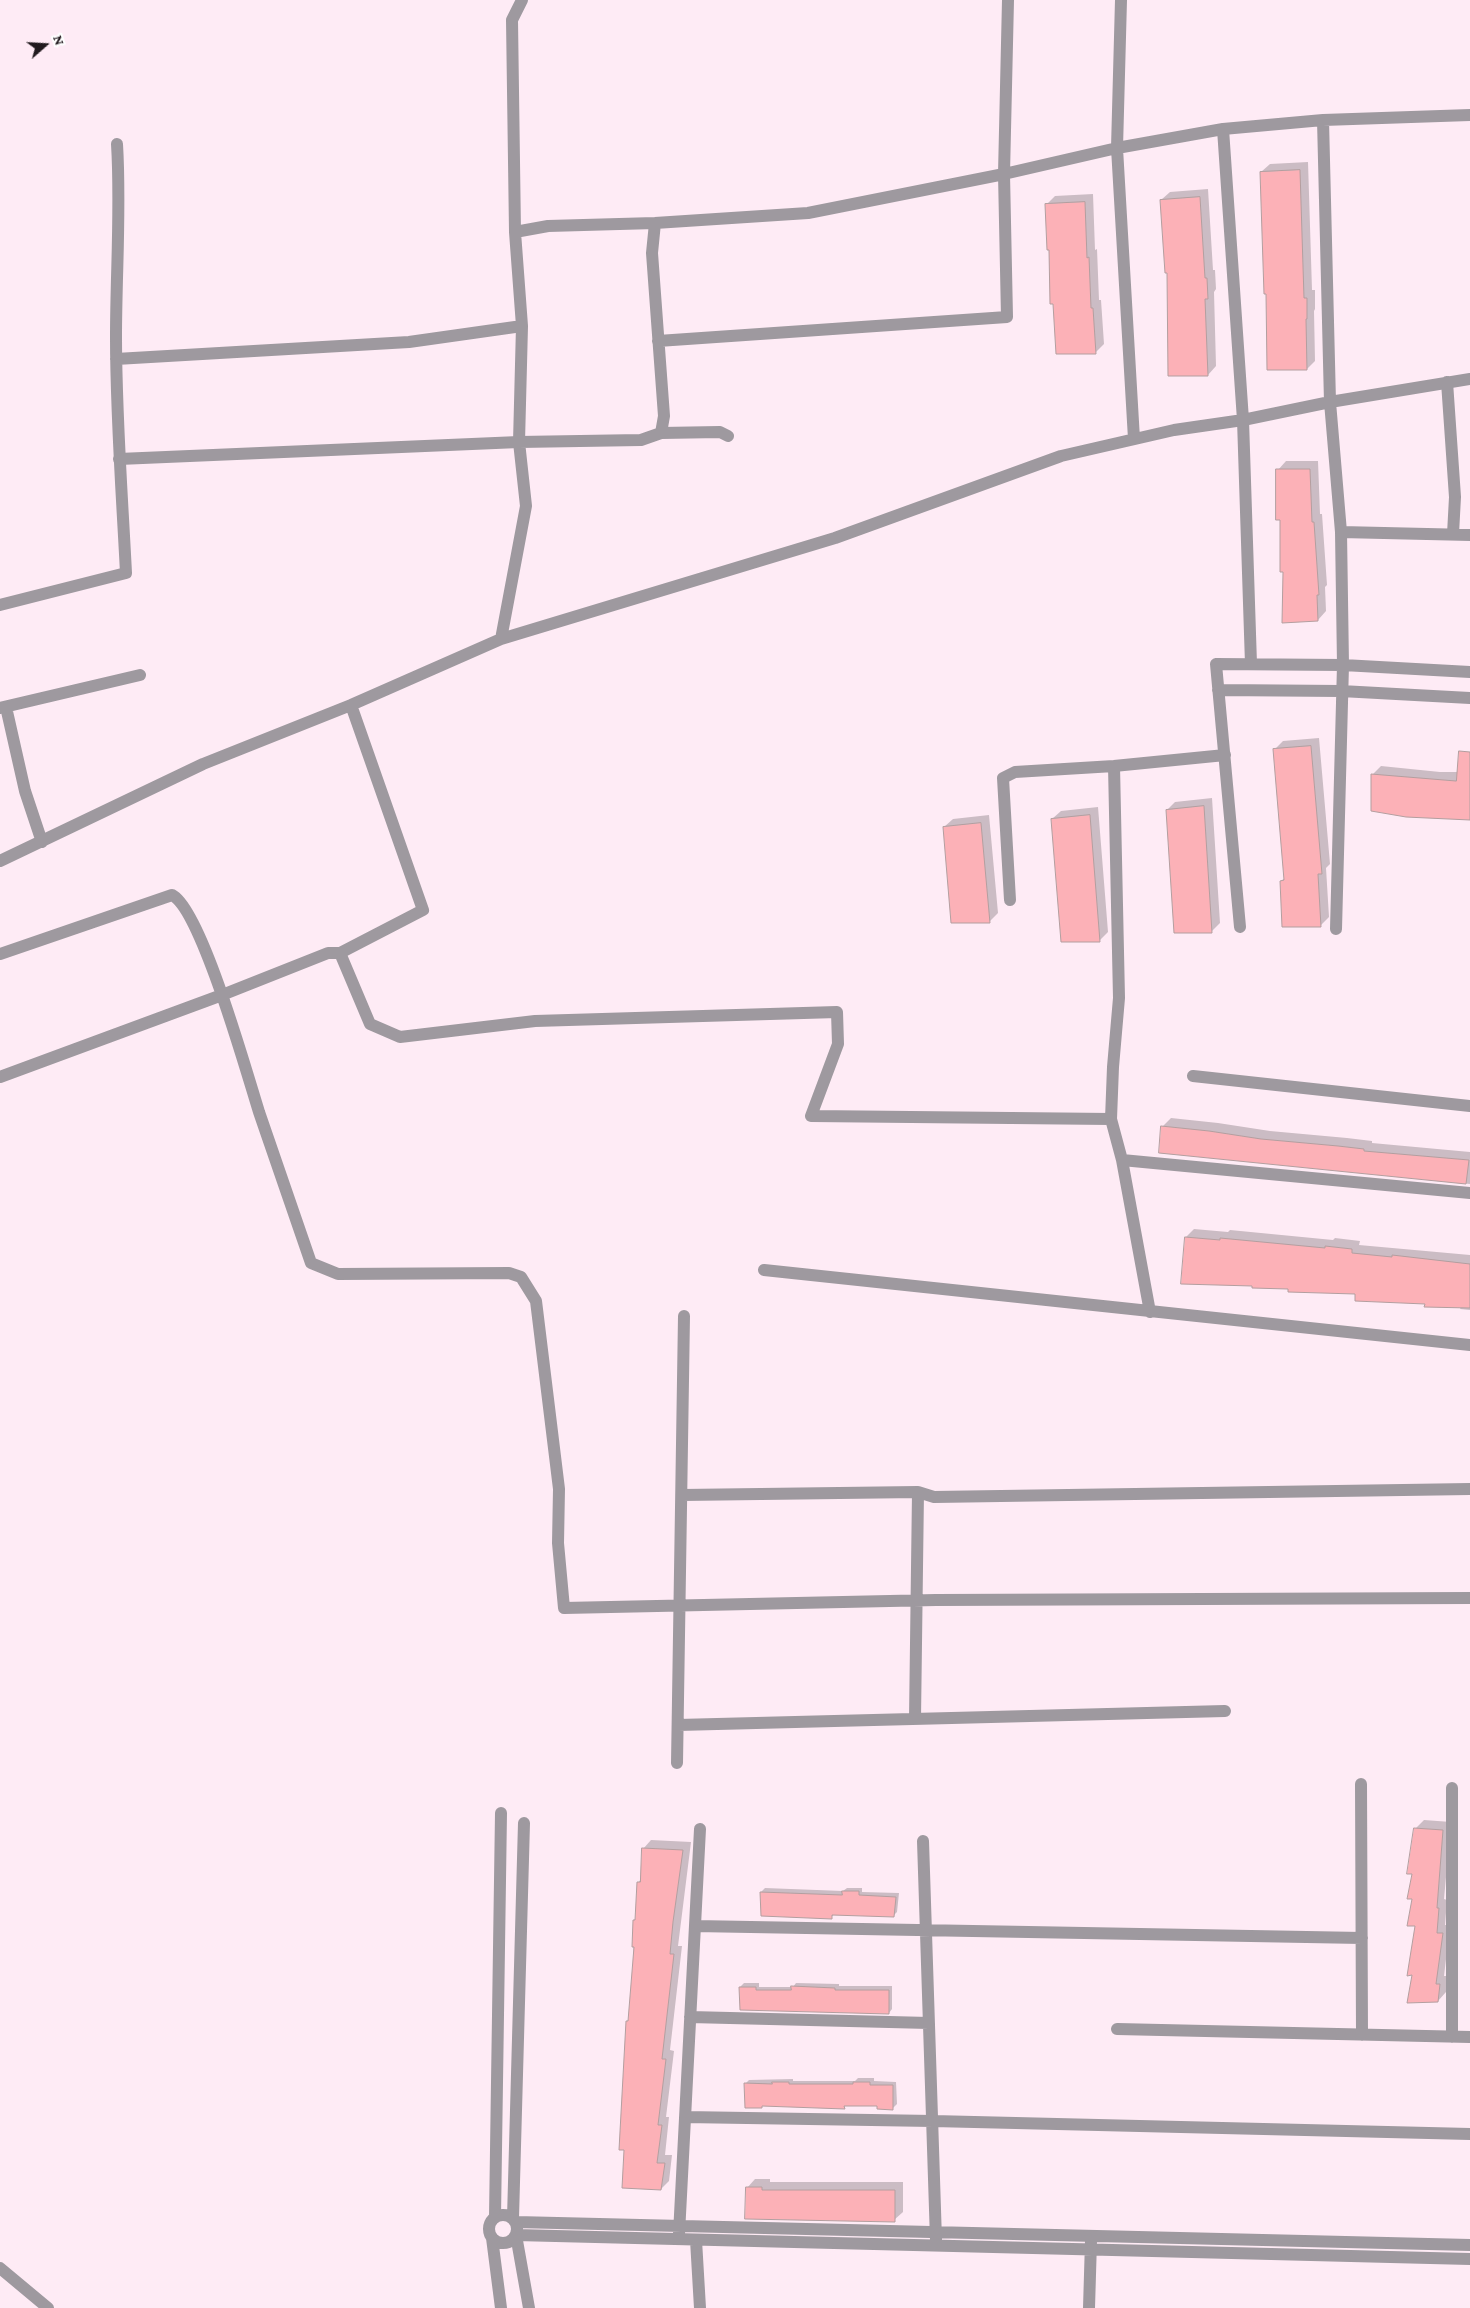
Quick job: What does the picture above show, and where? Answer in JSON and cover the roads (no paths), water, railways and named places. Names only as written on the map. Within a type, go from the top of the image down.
[{"type":"street","points":[[501,639],[526,506],[519,442],[522,326],[515,232],[512,20],[522,0]]},
{"type":"street","points":[[658,342],[1007,317],[1004,174],[1008,0]]},
{"type":"street","points":[[1121,0],[1117,148],[1134,439]]},
{"type":"street","points":[[515,232],[548,226],[655,223],[808,213],[1004,174],[1117,148],[1223,129],[1323,120],[1470,115]]},
{"type":"street","points":[[1323,120],[1330,402],[1340,532],[1343,665],[1336,929]]},
{"type":"street","points":[[1223,129],[1242,420],[1251,664]]},
{"type":"street","points":[[0,605],[126,573],[119,459],[116,359],[120,184],[116,144]]},
{"type":"street","points":[[655,223],[652,253],[664,416],[662,433]]},
{"type":"street","points":[[116,359],[409,342],[522,326]]},
{"type":"street","points":[[0,861],[203,764],[350,705],[501,639],[835,538],[1061,456],[1174,430],[1242,420],[1330,402],[1470,379]]},
{"type":"street","points":[[1447,382],[1455,496],[1453,534]]},
{"type":"street","points":[[119,459],[519,442],[641,440],[662,433],[720,432],[728,436]]},
{"type":"street","points":[[1340,532],[1470,535]]},
{"type":"street","points":[[1240,927],[1216,664],[1343,665],[1470,672]]},
{"type":"street","points":[[42,842],[25,791],[3,707],[140,675]]},
{"type":"street","points":[[1218,690],[1341,691],[1470,698]]},
{"type":"street","points":[[0,1077],[222,995],[328,953],[340,953],[423,910],[350,705]]},
{"type":"street","points":[[1010,900],[1003,778],[1015,772],[1114,766],[1225,755]]},
{"type":"street","points":[[1114,766],[1119,998],[1111,1119],[1122,1160],[1150,1312]]},
{"type":"street","points":[[0,954],[127,909],[172,895],[178,898],[188,912],[222,995],[259,1112],[311,1263],[338,1274],[509,1273],[521,1276],[536,1301],[559,1489],[558,1543],[564,1608],[917,1600],[1470,1598]]},
{"type":"street","points":[[340,953],[370,1024],[400,1037],[535,1021],[837,1012],[838,1044],[811,1116],[1111,1119]]},
{"type":"street","points":[[1193,1076],[1470,1106]]},
{"type":"street","points":[[1122,1160],[1470,1193]]},
{"type":"street","points":[[764,1270],[1470,1346]]},
{"type":"street","points":[[677,1763],[684,1316]]},
{"type":"street","points":[[682,1495],[918,1492],[934,1497],[1470,1489]]},
{"type":"street","points":[[915,1719],[918,1492]]},
{"type":"street","points":[[678,1725],[1225,1711]]},
{"type":"street","points":[[1361,1784],[1362,2035]]},
{"type":"street","points":[[1452,1788],[1452,2037]]},
{"type":"street","points":[[501,1813],[495,2217],[490,2224],[501,2308]]},
{"type":"street","points":[[524,1823],[514,2220],[529,2308]]},
{"type":"street","points":[[679,2239],[700,1829]]},
{"type":"street","points":[[924,1840],[936,2246]]},
{"type":"street","points":[[695,1926],[927,1932],[1362,1938]]},
{"type":"street","points":[[690,2017],[929,2022]]},
{"type":"street","points":[[1117,2029],[1470,2037]]},
{"type":"street","points":[[685,2117],[1470,2134]]},
{"type":"street","points":[[495,2217],[504,2215],[514,2220],[679,2226],[1470,2245]]},
{"type":"street","points":[[492,2238],[505,2243],[516,2235],[1470,2259]]},
{"type":"street","points":[[1089,2308],[1091,2236]]},
{"type":"street","points":[[696,2240],[700,2308]]},
{"type":"street","points":[[0,2268],[48,2308]]}]
